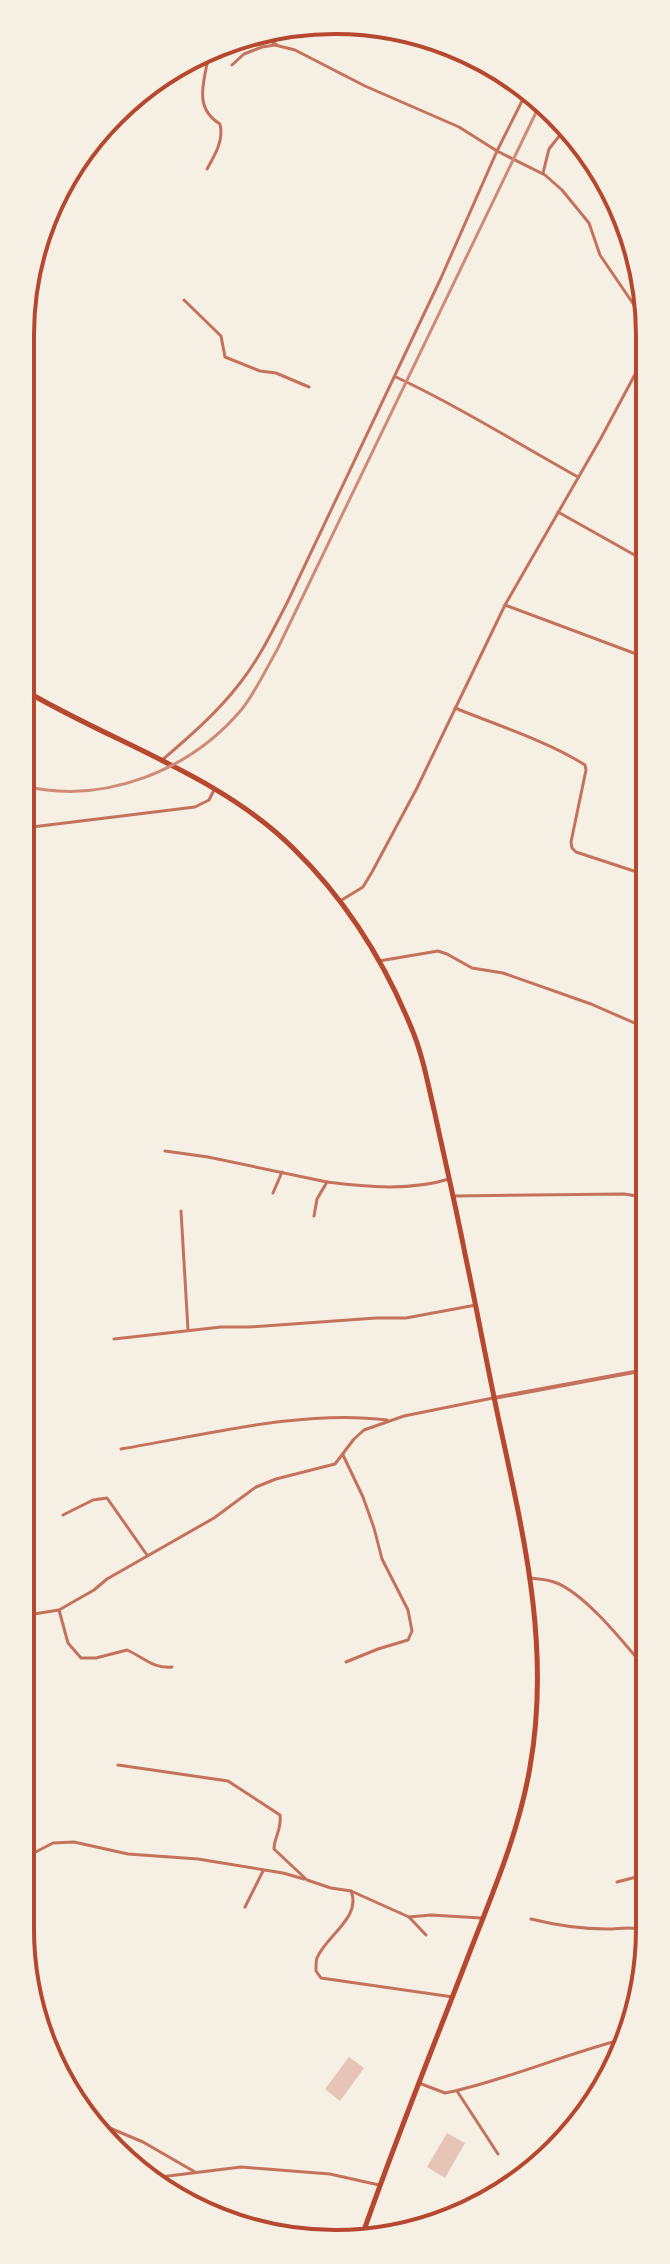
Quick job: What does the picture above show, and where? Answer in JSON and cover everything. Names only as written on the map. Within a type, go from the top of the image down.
[{"type":"main road","points":[[34,696],[161,761],[245,809],[283,839],[340,901],[379,961],[413,1032],[424,1066],[453,1196],[517,1500],[539,1649],[539,1693],[535,1738],[517,1825],[365,2228]]},
{"type":"street","points":[[270,41],[295,50],[365,86],[459,127],[497,151],[543,173],[562,190],[589,223],[600,255],[634,305]]},
{"type":"street","points":[[232,65],[244,54],[262,47],[280,46]]},
{"type":"street","points":[[207,169],[222,133],[220,124],[209,117],[203,106],[208,62]]},
{"type":"street","points":[[161,761],[212,715],[241,682],[265,644],[441,278],[523,100]]},
{"type":"street","points":[[543,173],[549,149],[560,135]]},
{"type":"street","points":[[184,300],[221,336],[225,357],[309,387]]},
{"type":"street","points":[[340,901],[363,887],[372,872],[417,788],[505,605],[636,371]]},
{"type":"street","points":[[394,376],[442,398],[578,477]]},
{"type":"street","points":[[558,512],[636,556]]},
{"type":"street","points":[[505,605],[636,654]]},
{"type":"street","points":[[455,708],[585,765],[572,848],[636,872]]},
{"type":"street","points":[[34,827],[195,807],[209,800],[214,790]]},
{"type":"street","points":[[379,961],[438,951],[472,968],[503,973],[636,1024]]},
{"type":"street","points":[[165,1151],[327,1182],[386,1187],[433,1184],[449,1179]]},
{"type":"street","points":[[273,1193],[282,1172]]},
{"type":"street","points":[[314,1216],[317,1199],[327,1182]]},
{"type":"street","points":[[453,1196],[636,1196]]},
{"type":"street","points":[[181,1211],[188,1330]]},
{"type":"street","points":[[114,1339],[188,1330],[406,1318],[476,1305]]},
{"type":"street","points":[[34,1614],[59,1610],[214,1518],[256,1487],[335,1464],[364,1430],[404,1416],[636,1372]]},
{"type":"street","points":[[121,1449],[317,1419],[362,1417],[391,1421]]},
{"type":"street","points":[[343,1455],[363,1497],[382,1559],[412,1623],[408,1640],[346,1662]]},
{"type":"street","points":[[63,1515],[93,1500],[107,1498],[147,1555]]},
{"type":"street","points":[[530,1578],[553,1581],[583,1601],[617,1633],[636,1657]]},
{"type":"street","points":[[59,1610],[68,1643],[81,1658],[96,1658],[127,1650],[153,1665],[172,1667]]},
{"type":"street","points":[[118,1765],[220,1779],[237,1785],[280,1815],[280,1830],[273,1848],[307,1880]]},
{"type":"street","points":[[34,1853],[53,1843],[74,1842],[128,1854],[198,1859],[283,1873],[351,1891],[409,1917],[426,1935]]},
{"type":"street","points":[[245,1907],[263,1871]]},
{"type":"street","points":[[617,1882],[636,1877]]},
{"type":"street","points":[[351,1891],[354,1898],[352,1910],[317,1958],[317,1974],[321,1978],[337,1981],[453,1997]]},
{"type":"street","points":[[409,1917],[483,1918]]},
{"type":"street","points":[[531,1919],[572,1926],[636,1928]]},
{"type":"street","points":[[419,2083],[445,2093],[457,2091],[614,2042]]},
{"type":"street","points":[[457,2091],[498,2154]]},
{"type":"street","points":[[110,2128],[143,2142],[195,2172]]},
{"type":"street","points":[[164,2176],[241,2167],[270,2168],[330,2174],[379,2185]]},
{"type":"building","points":[[349,2057],[364,2068],[340,2101],[325,2089]]},
{"type":"building","points":[[447,2133],[465,2143],[445,2178],[427,2167]]},
{"type":"railway","points":[[34,788],[84,791],[144,778],[197,750],[242,709],[277,650],[536,112]]}]
